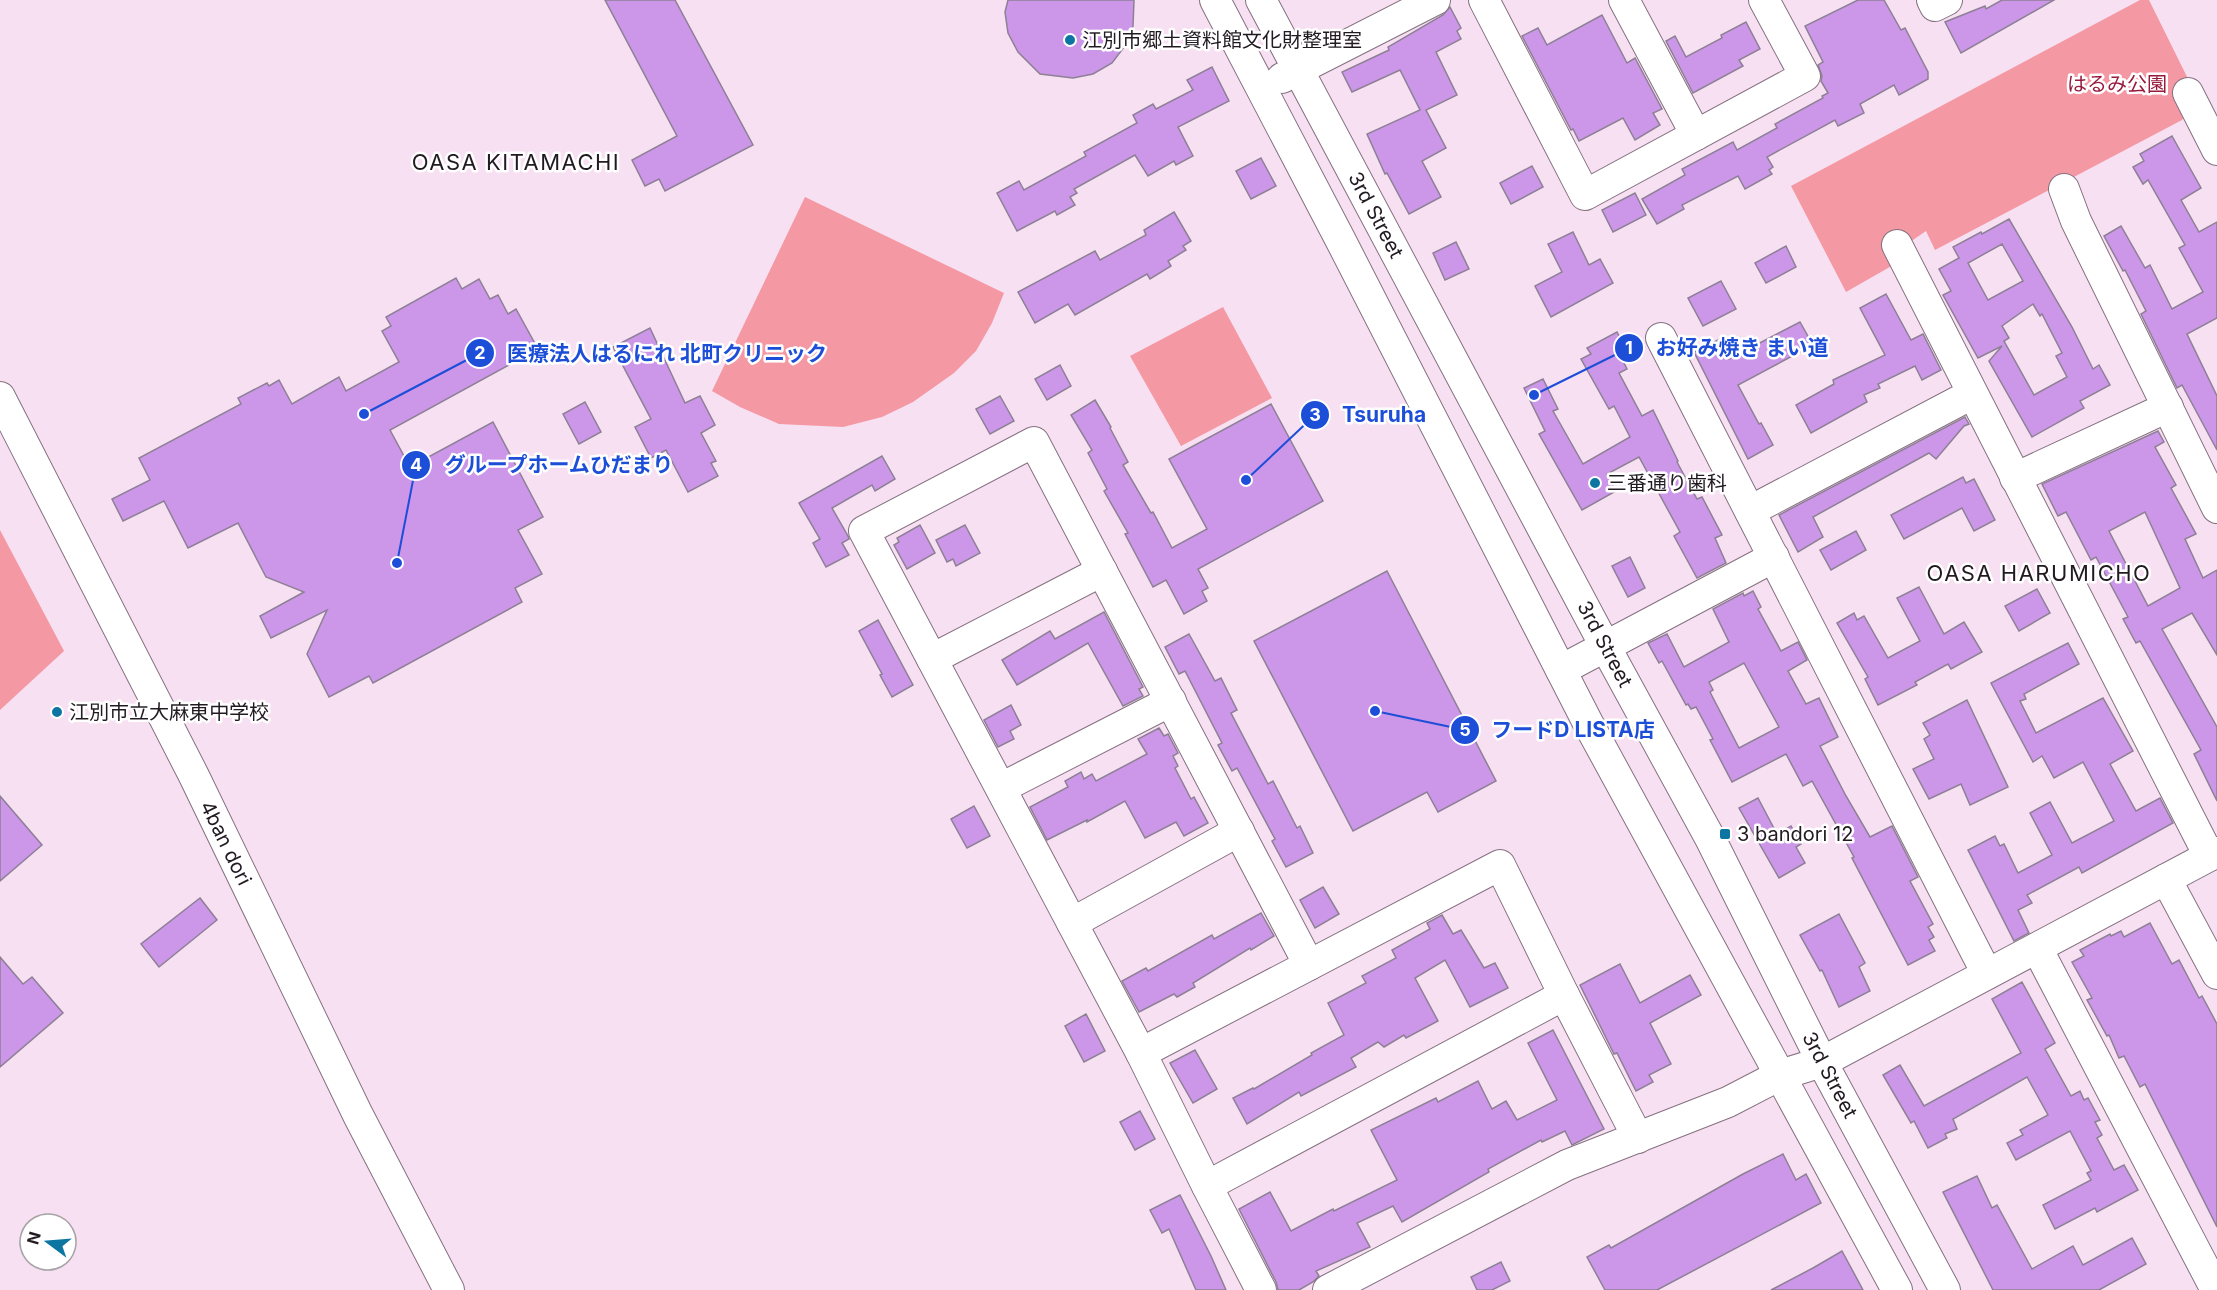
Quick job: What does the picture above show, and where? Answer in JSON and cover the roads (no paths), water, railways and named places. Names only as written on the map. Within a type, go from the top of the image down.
[{"type":"street","points":[[1215,0],[1341,240],[1589,725],[1897,1290]]},
{"type":"street","name":"3rd Street","points":[[1261,0],[1605,646],[1710,838],[1822,1062],[1945,1290]]},
{"type":"street","points":[[1261,89],[1435,0]]},
{"type":"street","points":[[1484,0],[1585,195],[1805,76],[1764,0]]},
{"type":"street","points":[[1624,0],[1696,135]]},
{"type":"street","points":[[1932,0],[1935,6],[1947,0]]},
{"type":"street","points":[[2187,93],[2217,150]]},
{"type":"street","points":[[2064,189],[2076,221],[2217,508]]},
{"type":"street","points":[[1328,1290],[1566,1165],[1728,1102],[1780,1075],[1822,1062],[2213,854],[2015,478],[1897,245]]},
{"type":"street","points":[[1662,338],[1987,974]]},
{"type":"street","points":[[1750,511],[1972,394]]},
{"type":"street","name":"4ban dori","points":[[0,397],[184,755],[358,1115],[449,1290]]},
{"type":"street","points":[[2015,478],[2168,407]]},
{"type":"street","points":[[1261,1290],[1141,1053],[864,531],[1035,442],[1309,965]]},
{"type":"street","points":[[1561,670],[1774,557]]},
{"type":"street","points":[[932,659],[1102,571]]},
{"type":"street","points":[[1001,788],[1171,701]]},
{"type":"street","points":[[1072,923],[1239,831]]},
{"type":"street","points":[[1141,1053],[1500,865],[1638,1138]]},
{"type":"street","points":[[2166,879],[2217,974]]},
{"type":"street","points":[[2037,948],[2216,1290]]},
{"type":"street","points":[[1207,1186],[1564,995]]},
{"type":"place","name":"江別市郷土資料館文化財整理室","points":[[1070,40]]},
{"type":"place","name":"お好み焼き まい道","points":[[1534,395]]},
{"type":"place","name":"医療法人はるにれ 北町クリニック","points":[[364,414]]},
{"type":"place","name":"Tsuruha","points":[[1246,480]]},
{"type":"place","name":"三番通り歯科","points":[[1595,483]]},
{"type":"place","name":"グループホームひだまり","points":[[397,563]]},
{"type":"place","name":"フードD LISTA店","points":[[1375,711]]},
{"type":"place","name":"江別市立大麻東中学校","points":[[57,712]]},
{"type":"place","name":"3 bandori 12","points":[[1725,834]]},
{"type":"district","name":"OASA KITAMACHI","points":[[516,162]]},
{"type":"district","name":"OASA HARUMICHO","points":[[2039,573]]},
{"type":"park label","name":"はるみ公園","points":[[2117,84]]}]
